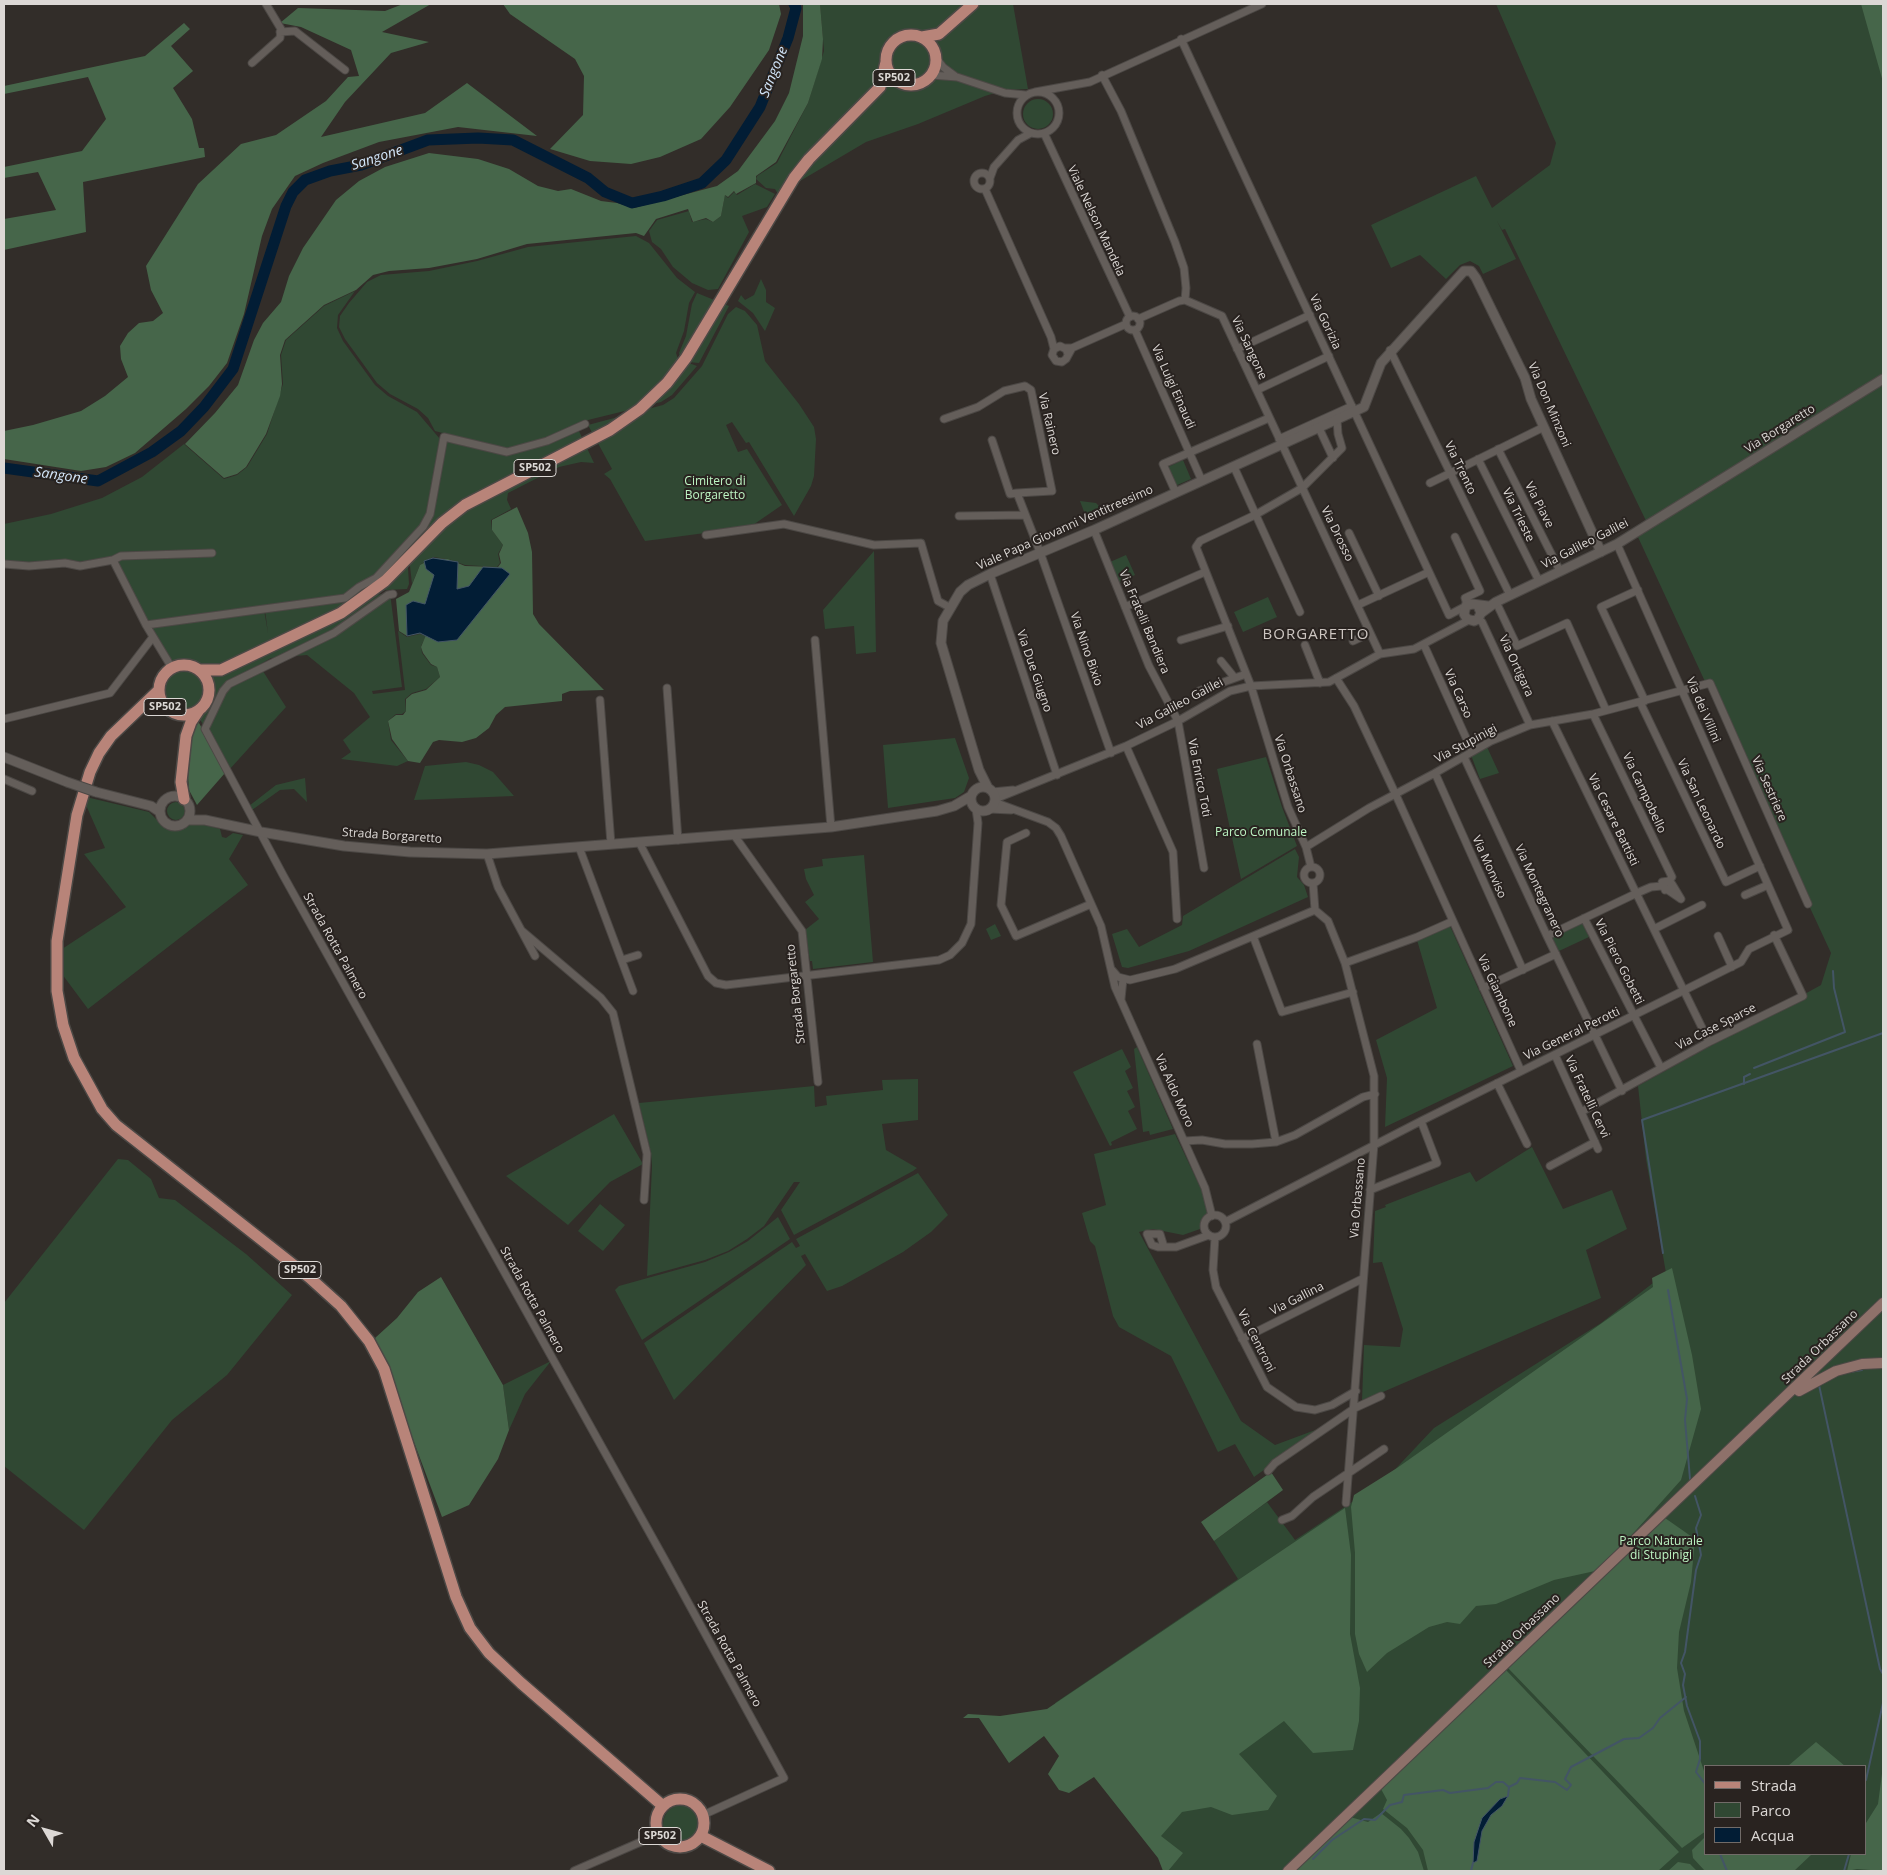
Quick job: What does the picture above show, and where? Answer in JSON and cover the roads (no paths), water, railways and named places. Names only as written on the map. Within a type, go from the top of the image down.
[{"type":"main road","name":"SP502","points":[[701,1836],[694,1844],[678,1847],[668,1844],[659,1834],[656,1821],[663,1806],[521,1684],[489,1654],[470,1628],[456,1597],[384,1369],[369,1341],[342,1306],[310,1278],[116,1125],[102,1109],[74,1058],[63,1025],[57,991],[57,941],[66,878],[77,815],[90,772],[106,741],[145,705],[158,690],[162,677],[172,668],[186,665],[199,670],[221,670],[331,619],[351,607],[385,581],[436,528],[465,505],[610,430],[640,409],[667,383],[686,358],[794,178],[817,151],[874,94],[884,79],[888,49],[897,39],[909,35],[931,37],[946,29],[974,4]]},
{"type":"main road","name":"SP502","points":[[874,94],[889,87],[920,84],[931,75],[946,29]]},
{"type":"main road","points":[[922,37],[929,42],[936,56]]},
{"type":"main road","name":"SP502","points":[[886,62],[894,78],[905,84]]},
{"type":"main road","points":[[199,670],[208,682],[209,693]]},
{"type":"main road","name":"SP502","points":[[158,690],[166,708],[177,715],[192,714],[200,709],[209,693],[211,684],[221,670]]},
{"type":"main road","name":"SP502","points":[[126,721],[149,709],[166,708]]},
{"type":"main road","points":[[182,801],[181,782],[186,736],[191,722],[200,709]]},
{"type":"main road","points":[[177,715],[183,724],[186,736]]},
{"type":"main road","name":"Strada Orbassano","points":[[1288,1871],[1774,1409],[1807,1381],[1831,1353],[1883,1303]]},
{"type":"main road","points":[[1831,1353],[1830,1360],[1834,1365],[1862,1364]]},
{"type":"main road","name":"Strada Orbassano","points":[[1807,1381],[1862,1364],[1883,1363]]},
{"type":"main road","points":[[663,1806],[672,1800],[683,1799],[697,1806],[703,1815],[704,1826],[701,1836],[770,1871]]},
{"type":"street","points":[[252,63],[280,38],[280,32],[266,4]]},
{"type":"street","points":[[931,75],[957,77],[1005,93],[1026,95],[1090,82],[1181,39],[1262,4]]},
{"type":"street","points":[[280,32],[295,31],[344,70]]},
{"type":"street","name":"Via Gorizia","points":[[1181,39],[1449,615]]},
{"type":"street","points":[[936,56],[943,67],[957,77]]},
{"type":"street","points":[[985,189],[1051,337],[1064,349],[1128,321],[1138,320],[1173,302],[1185,300],[1184,268],[1175,242],[1121,111],[1102,75]]},
{"type":"street","points":[[1026,95],[1021,101],[1017,113],[1021,125],[1031,132],[1044,133],[1055,125],[1058,119],[1058,106],[1050,96],[1036,92]]},
{"type":"street","points":[[985,189],[990,184],[994,167],[1018,140],[1031,132]]},
{"type":"street","name":"Viale Nelson Mandela","points":[[1044,133],[1128,321]]},
{"type":"street","points":[[985,189],[977,188],[974,178],[981,173],[986,174],[990,178]]},
{"type":"street","name":"Via Don Minzoni","points":[[1390,350],[1416,326],[1464,271],[1469,270],[1476,278],[1525,378],[1531,399],[1601,552]]},
{"type":"street","name":"Via Sangone","points":[[1185,300],[1222,316],[1280,442]]},
{"type":"street","points":[[1237,349],[1310,315]]},
{"type":"street","points":[[1128,321],[1130,330],[1135,330],[1139,325],[1138,320]]},
{"type":"street","name":"Via Luigi Einaudi","points":[[1135,330],[1202,481]]},
{"type":"street","points":[[1280,442],[1353,409],[1364,407],[1381,363],[1390,350]]},
{"type":"street","name":"Via Trento","points":[[1390,350],[1510,595]]},
{"type":"street","points":[[1257,390],[1329,356]]},
{"type":"street","name":"Via Borgaretto","points":[[1689,500],[1883,379]]},
{"type":"street","name":"Via Rainero","points":[[944,419],[978,407],[1004,391],[1024,386],[1030,390],[1052,491],[1017,493]]},
{"type":"street","name":"Viale Papa Giovanni Ventitreesimo","points":[[987,802],[980,770],[940,643],[943,621],[950,607],[968,585],[1234,467],[1280,442],[1337,420],[1353,409]]},
{"type":"street","points":[[1176,493],[1163,464],[1269,418]]},
{"type":"street","points":[[1255,515],[1302,488],[1342,448],[1337,420]]},
{"type":"street","points":[[146,625],[345,598],[359,587],[376,578],[423,527],[430,514],[444,437],[508,452],[547,442],[585,424]]},
{"type":"street","points":[[1430,483],[1544,427]]},
{"type":"street","points":[[1319,428],[1333,458]]},
{"type":"street","points":[[992,440],[1010,494],[1017,493],[1040,552]]},
{"type":"street","name":"Via Drosso","points":[[1280,442],[1380,654]]},
{"type":"street","name":"Via Piave","points":[[1498,449],[1560,571]]},
{"type":"street","name":"Via Trieste","points":[[1478,459],[1539,581]]},
{"type":"street","points":[[1234,467],[1300,612]]},
{"type":"street","name":"Via Galileo Galilei","points":[[1449,615],[1492,604],[1601,552],[1689,500]]},
{"type":"street","points":[[960,516],[1025,515]]},
{"type":"street","name":"Via Orbassano","points":[[1255,515],[1200,541],[1196,547],[1251,686],[1288,807],[1306,847],[1311,867]]},
{"type":"street","points":[[706,535],[784,524],[874,545],[921,543],[937,599],[950,607]]},
{"type":"street","name":"Via Fratelli Bandiera","points":[[1094,530],[1149,666],[1178,722]]},
{"type":"street","points":[[1349,533],[1378,596]]},
{"type":"street","points":[[1455,537],[1480,591],[1466,598],[1473,610]]},
{"type":"street","name":"Via dei Villini","points":[[1616,544],[1786,922],[1788,930],[1778,935]]},
{"type":"street","name":"Via Nino Bixio","points":[[1040,552],[1111,753]]},
{"type":"street","points":[[4,564],[87,566],[121,556],[212,553]]},
{"type":"street","points":[[112,560],[146,625],[172,668]]},
{"type":"street","points":[[1125,607],[1205,572]]},
{"type":"street","points":[[1358,606],[1429,572]]},
{"type":"street","name":"Via Due Giugno","points":[[990,574],[1057,775]]},
{"type":"street","points":[[1638,590],[1601,607],[1643,702]]},
{"type":"street","name":"Strada Rotta Palmero","points":[[393,594],[388,595],[334,633],[234,681],[223,691],[205,729],[283,875],[666,1562],[784,1778],[703,1815]]},
{"type":"street","points":[[1492,604],[1517,646],[1567,623],[1606,710]]},
{"type":"street","name":"Via Galileo Galilei","points":[[987,802],[1111,753],[1178,722],[1230,691],[1251,686],[1329,682],[1380,654],[1403,652],[1424,645],[1473,610]]},
{"type":"street","name":"Via Ortigara","points":[[1473,610],[1482,622],[1530,725]]},
{"type":"street","points":[[1181,640],[1228,626]]},
{"type":"street","points":[[1353,641],[1370,633]]},
{"type":"street","points":[[4,719],[110,693],[153,637]]},
{"type":"street","points":[[815,640],[831,827]]},
{"type":"street","points":[[1305,645],[1320,683]]},
{"type":"street","name":"Via Carso","points":[[1424,645],[1472,751]]},
{"type":"street","points":[[1221,661],[1234,677]]},
{"type":"street","points":[[1199,691],[1246,674]]},
{"type":"street","name":"Via Giambone","points":[[1336,678],[1354,706],[1395,792],[1521,1071]]},
{"type":"street","name":"Via Stupinigi","points":[[1306,847],[1395,792],[1435,773],[1491,741],[1530,725],[1593,714],[1710,683]]},
{"type":"street","name":"Via Sestriere","points":[[1710,683],[1808,904]]},
{"type":"street","points":[[667,688],[678,840]]},
{"type":"street","points":[[600,700],[611,844]]},
{"type":"street","name":"Via San Leonardo","points":[[1643,702],[1726,882],[1760,866]]},
{"type":"street","name":"Via Campobello","points":[[1547,936],[1650,887],[1667,884],[1672,877],[1593,714]]},
{"type":"street","name":"Via Cesare Battisti","points":[[1552,721],[1709,1042]]},
{"type":"street","name":"Via Enrico Toti","points":[[1178,722],[1204,868]]},
{"type":"street","points":[[1126,746],[1173,852],[1177,919]]},
{"type":"street","points":[[4,757],[96,792],[151,806],[161,808],[182,801],[187,820]]},
{"type":"street","name":"Via Montegranero","points":[[1464,757],[1547,936],[1622,1091]]},
{"type":"street","name":"Viale Papa Giovanni Ventitreesimo","points":[[973,792],[980,770]]},
{"type":"street","name":"Via Monviso","points":[[1435,773],[1523,970]]},
{"type":"street","points":[[4,780],[32,791]]},
{"type":"street","name":"Via Galileo Galilei","points":[[987,802],[1016,790]]},
{"type":"street","points":[[973,792],[987,802]]},
{"type":"street","points":[[973,792],[987,802]]},
{"type":"street","name":"Strada Borgaretto","points":[[954,806],[973,792]]},
{"type":"street","points":[[1005,806],[1004,800],[1007,795]]},
{"type":"street","name":"Strada Borgaretto","points":[[182,801],[205,820]]},
{"type":"street","points":[[639,842],[713,981],[726,984],[939,960],[957,949],[968,933],[971,924],[978,823],[987,802]]},
{"type":"street","name":"Strada Borgaretto","points":[[161,808],[163,820],[171,825],[179,825],[187,820],[205,820],[344,846],[410,852],[488,854],[831,827],[880,821],[954,806],[987,802]]},
{"type":"street","name":"Via Aldo Moro","points":[[987,802],[1014,810]]},
{"type":"street","name":"Via Aldo Moro","points":[[987,802],[1048,822],[1056,828],[1101,926],[1115,987],[1184,1141],[1202,1140],[1252,1144],[1276,1142],[1295,1135],[1363,1097],[1375,1094]]},
{"type":"street","points":[[1026,833],[1007,842],[1001,905],[1016,936],[1091,904]]},
{"type":"street","name":"Strada Borgaretto","points":[[734,835],[802,931],[818,1082]]},
{"type":"street","points":[[579,847],[633,990]]},
{"type":"street","points":[[488,854],[498,887],[535,956]]},
{"type":"street","name":"Via Orbassano","points":[[1311,867],[1318,870],[1319,874],[1318,879],[1313,883],[1308,882],[1304,877],[1305,870],[1311,867]]},
{"type":"street","name":"Via Orbassano","points":[[1313,883],[1315,910],[1328,921],[1345,963],[1374,1076],[1375,1094],[1374,1144],[1362,1279],[1350,1473],[1346,1503]]},
{"type":"street","points":[[1745,895],[1768,884]]},
{"type":"street","points":[[1654,929],[1702,905]]},
{"type":"street","points":[[1111,967],[1114,973],[1123,979],[1136,979],[1175,969],[1315,910]]},
{"type":"street","name":"Via Piero Gobetti","points":[[1584,918],[1661,1068]]},
{"type":"street","points":[[1345,963],[1416,937],[1452,921]]},
{"type":"street","points":[[522,931],[601,998],[613,1013],[647,1154],[644,1200]]},
{"type":"street","name":"Via General Perotti","points":[[1225,1222],[1374,1144],[1732,967],[1741,962],[1749,949],[1778,935]]},
{"type":"street","name":"Via Case Sparse","points":[[1581,1112],[1709,1042],[1803,996],[1778,935]]},
{"type":"street","points":[[1253,936],[1282,1012],[1353,992]]},
{"type":"street","points":[[1718,936],[1732,967]]},
{"type":"street","points":[[1483,988],[1556,954]]},
{"type":"street","points":[[622,960],[638,955]]},
{"type":"street","name":"Via Aldo Moro","points":[[1122,1001],[1123,979]]},
{"type":"street","points":[[1257,1044],[1276,1142]]},
{"type":"street","name":"Via Fratelli Cervi","points":[[1550,1166],[1597,1146],[1555,1055]]},
{"type":"street","points":[[1497,1083],[1527,1144]]},
{"type":"street","points":[[1370,1190],[1437,1163],[1421,1121]]},
{"type":"street","name":"Via Centroni","points":[[1184,1141],[1205,1188],[1212,1216],[1205,1222],[1205,1230],[1212,1236],[1213,1270],[1216,1288],[1267,1387],[1296,1407],[1315,1410],[1332,1405],[1356,1391]]},
{"type":"street","points":[[1164,1246],[1176,1247],[1223,1233],[1225,1222],[1220,1217],[1212,1216]]},
{"type":"street","name":"Via Gallina","points":[[1242,1340],[1362,1279]]},
{"type":"street","points":[[1268,1471],[1276,1462],[1355,1408],[1381,1396]]},
{"type":"street","points":[[1282,1520],[1292,1516],[1313,1497],[1384,1449]]},
{"type":"street","points":[[574,1871],[659,1834]]},
{"type":"water","points":[[433,558],[458,562],[457,589],[469,586],[483,567],[502,568],[510,574],[457,640],[438,642],[420,633],[407,636],[406,605],[413,601],[425,604],[434,575],[426,569],[424,561]]},
{"type":"water","points":[[1508,1796],[1502,1806],[1491,1815],[1482,1831],[1477,1861],[1473,1863],[1474,1842],[1482,1818],[1500,1799]]},
{"type":"waterway","name":"Sangone","points":[[4,468],[98,481],[152,452],[181,431],[204,407],[233,369],[286,206],[293,192],[305,180],[330,171],[361,165],[428,140],[478,138],[513,140],[588,178],[605,192],[632,203],[663,196],[702,183],[726,160],[760,107],[788,38],[796,8],[794,4]]},
{"type":"waterway","points":[[1754,1068],[1845,1032],[1834,988],[1833,971]]},
{"type":"waterway","points":[[1663,1253],[1642,1120],[1883,1033]]},
{"type":"waterway","points":[[1744,1084],[1744,1077],[1750,1074]]},
{"type":"waterway","points":[[1668,1290],[1687,1399],[1685,1420],[1690,1479]]},
{"type":"waterway","points":[[1850,1372],[1862,1370]]},
{"type":"waterway","points":[[1819,1385],[1880,1669],[1883,1674]]},
{"type":"waterway","points":[[1695,1496],[1701,1515],[1696,1528],[1701,1555],[1696,1570],[1685,1652],[1681,1663],[1685,1674],[1683,1685],[1687,1706],[1700,1741],[1700,1759],[1696,1772],[1704,1782]]},
{"type":"waterway","points":[[1313,1859],[1332,1840],[1364,1819],[1375,1820],[1390,1805],[1402,1802],[1404,1795],[1443,1790],[1450,1793],[1488,1788],[1496,1782],[1503,1782],[1509,1787],[1517,1783],[1520,1778],[1555,1782],[1567,1790],[1571,1785],[1565,1779],[1571,1767],[1624,1739],[1639,1738],[1653,1728],[1660,1718],[1686,1697]]},
{"type":"waterway","points":[[1867,1775],[1883,1703]]},
{"type":"waterway","points":[[1508,1796],[1509,1787]]},
{"type":"waterway","points":[[1720,1855],[1727,1871]]},
{"type":"waterway","points":[[1844,1871],[1849,1855]]},
{"type":"waterway","points":[[1471,1871],[1473,1863]]},
{"type":"district","name":"BORGARETTO","points":[[1316,635]]},
{"type":"park label","name":"Cimitero di Borgaretto","points":[[715,489]]},
{"type":"park label","name":"Parco Comunale","points":[[1261,833]]},
{"type":"park label","name":"Parco Naturale di Stupinigi","points":[[1661,1549]]}]
